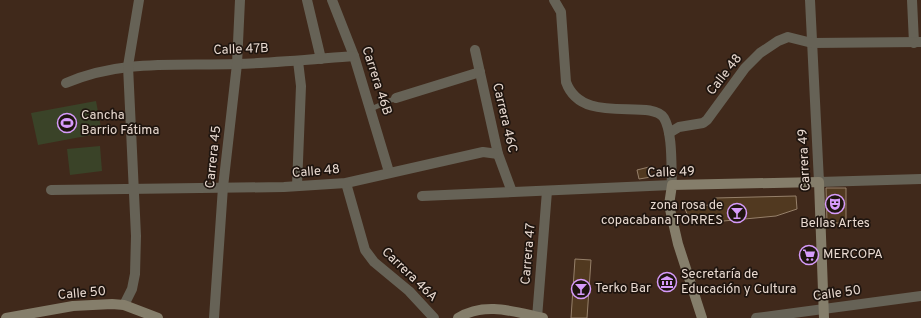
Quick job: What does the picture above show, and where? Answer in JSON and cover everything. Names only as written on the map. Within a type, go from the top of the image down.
[{"type":"street","points":[[124,305],[132,289],[135,274],[136,236],[128,66],[139,0]]},
{"type":"street","name":"Carrera 45","points":[[214,318],[223,187],[238,64],[240,0]]},
{"type":"street","points":[[307,0],[321,59]]},
{"type":"street","name":"Carrera 46B","points":[[332,0],[354,56],[389,172]]},
{"type":"street","points":[[554,0],[561,12],[566,82],[569,92],[578,99],[594,107],[652,110],[663,117],[669,133],[672,185],[669,205],[678,244],[702,318]]},
{"type":"street","name":"Carrera 49","points":[[810,0],[824,314]]},
{"type":"street","points":[[912,0],[918,43]]},
{"type":"street","name":"Calle 48","points":[[669,133],[679,127],[703,123],[707,120],[746,68],[760,53],[778,41],[788,38],[812,43],[918,43]]},
{"type":"street","name":"Carrera 46C","points":[[475,50],[498,154],[512,192]]},
{"type":"street","name":"Calle 47B","points":[[66,83],[87,74],[128,66],[238,64],[354,56]]},
{"type":"street","points":[[297,186],[301,86],[298,61]]},
{"type":"street","points":[[396,98],[480,72]]},
{"type":"street","name":"Calle 48","points":[[51,190],[297,186],[346,183],[389,172],[483,152],[498,154]]},
{"type":"street","name":"Calle 49","points":[[422,196],[672,185],[921,180]]},
{"type":"street","name":"Carrera 46A","points":[[346,183],[366,250],[374,262],[409,291],[434,318]]},
{"type":"street","name":"Carrera 47","points":[[539,318],[547,191]]},
{"type":"street","name":"Calle 50","points":[[756,318],[824,314],[921,296]]},
{"type":"street","name":"Calle 50","points":[[6,318],[73,306],[112,304],[124,305],[158,318]]},
{"type":"street","points":[[458,318],[479,309],[496,308],[539,318]]},
{"type":"lane","points":[[371,109],[396,98]]},
{"type":"green space","name":"Cancha Barrio Fátima","points":[[96,101],[102,133],[38,145],[31,113]]},
{"type":"green space","points":[[100,146],[102,171],[70,175],[67,149]]},
{"type":"building","points":[[649,167],[651,177],[639,179],[637,170]]},
{"type":"building","name":"Bellas Artes","points":[[826,188],[846,188],[846,223],[827,223]]},
{"type":"building","name":"zona rosa de copacabana TORRES","points":[[796,196],[797,209],[776,216],[692,224],[684,207],[710,205],[715,198]]},
{"type":"building","name":"Terko Bar","points":[[575,259],[591,260],[587,318],[571,318]]},
{"type":"place","name":"Cancha Barrio Fátima","points":[[67,123]]},
{"type":"place","name":"Bellas Artes","points":[[835,204]]},
{"type":"place","name":"zona rosa de copacabana TORRES","points":[[737,213]]},
{"type":"place","name":"MERCOPA","points":[[809,255]]},
{"type":"place","name":"Secretaría de Educación y Cultura","points":[[667,282]]},
{"type":"place","name":"Terko Bar","points":[[581,289]]}]
